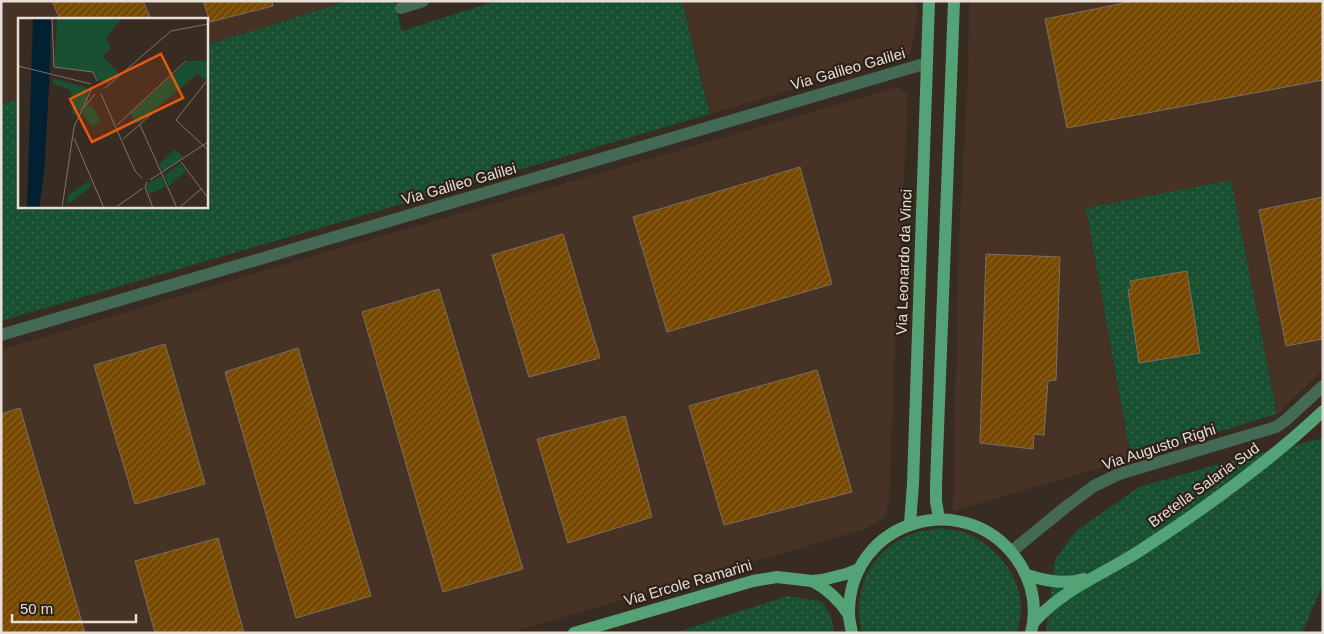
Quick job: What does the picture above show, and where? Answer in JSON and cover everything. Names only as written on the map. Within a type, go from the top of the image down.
[{"type":"main road","name":"Via Leonardo da Vinci","points":[[910,524],[914,474],[930,1]]},
{"type":"main road","points":[[939,519],[936,484],[954,1]]},
{"type":"main road","name":"Bretella Salaria Sud","points":[[1033,627],[1052,603],[1062,595],[1120,564],[1223,495],[1323,411]]},
{"type":"main road","points":[[852,633],[849,615],[851,590],[859,569],[872,550],[889,535],[910,524],[924,520],[939,519],[967,522],[994,535],[1012,551],[1027,575],[1034,598],[1033,627]]},
{"type":"main road","name":"Via Ercole Ramarini","points":[[574,633],[753,581],[776,577],[812,581],[830,579],[859,569]]},
{"type":"main road","name":"Bretella Salaria Sud","points":[[1027,575],[1042,580],[1059,582],[1080,581],[1098,575]]},
{"type":"main road","name":"Via Ercole Ramarini","points":[[812,581],[830,592],[849,615]]},
{"type":"street","points":[[401,8],[423,1]]},
{"type":"street","name":"Via Galileo Galilei","points":[[1,335],[927,63]]},
{"type":"street","name":"Via Augusto Righi","points":[[1012,551],[1060,511],[1094,486],[1119,474],[1276,427],[1323,386]]},
{"type":"shaded area","points":[[1,1],[348,1],[208,44],[208,18],[18,18],[18,99],[1,105]]},
{"type":"shaded area","points":[[682,1],[917,1],[916,25],[910,54],[711,114]]},
{"type":"shaded area","points":[[969,1],[1323,1],[1323,370],[1277,414],[1231,181],[1086,208],[1131,459],[953,511],[959,237],[968,74]]},
{"type":"shaded area","points":[[898,87],[908,95],[889,500],[885,517],[866,529],[509,633],[1,633],[1,350],[313,256]]},
{"type":"green space","points":[[348,1],[394,1],[402,31],[496,1],[682,1],[710,114],[1,321],[1,105],[18,99],[18,208],[208,208],[208,44]]},
{"type":"green space","points":[[1231,180],[1277,414],[1131,459],[1086,208]]},
{"type":"green space","points":[[1323,438],[1323,584],[1302,633],[1046,633],[1055,560],[1076,531],[1139,487],[1226,462]]},
{"type":"green space","points":[[941,528],[962,532],[979,540],[989,547],[1006,566],[1013,576],[1021,600],[1021,613],[1017,633],[862,633],[859,601],[862,586],[876,560],[886,549],[899,540],[917,532]]},
{"type":"green space","points":[[787,596],[821,601],[831,615],[834,633],[674,633]]},
{"type":"building","points":[[52,1],[143,1],[151,18],[60,18]]},
{"type":"building","points":[[203,1],[272,1],[273,6],[210,22]]},
{"type":"building","points":[[1134,1],[1323,1],[1323,80],[1067,128],[1045,19]]},
{"type":"building","points":[[800,167],[832,284],[667,332],[633,217]]},
{"type":"building","points":[[1323,197],[1323,339],[1286,346],[1259,210]]},
{"type":"building","points":[[563,234],[600,358],[529,377],[492,255]]},
{"type":"building","points":[[986,254],[1060,257],[1056,380],[1048,381],[1044,435],[1034,434],[1033,449],[980,443]]},
{"type":"building","points":[[1187,271],[1200,353],[1139,363],[1128,290],[1132,289],[1130,281]]},
{"type":"building","points":[[439,289],[523,569],[443,592],[362,312]]},
{"type":"building","points":[[165,344],[205,484],[135,504],[94,365]]},
{"type":"building","points":[[298,348],[371,596],[296,618],[225,372]]},
{"type":"building","points":[[817,370],[852,492],[724,525],[689,406]]},
{"type":"building","points":[[20,408],[85,633],[1,633],[1,414]]},
{"type":"building","points":[[625,416],[652,517],[568,543],[537,439]]},
{"type":"building","points":[[218,538],[244,633],[155,633],[135,561]]}]
